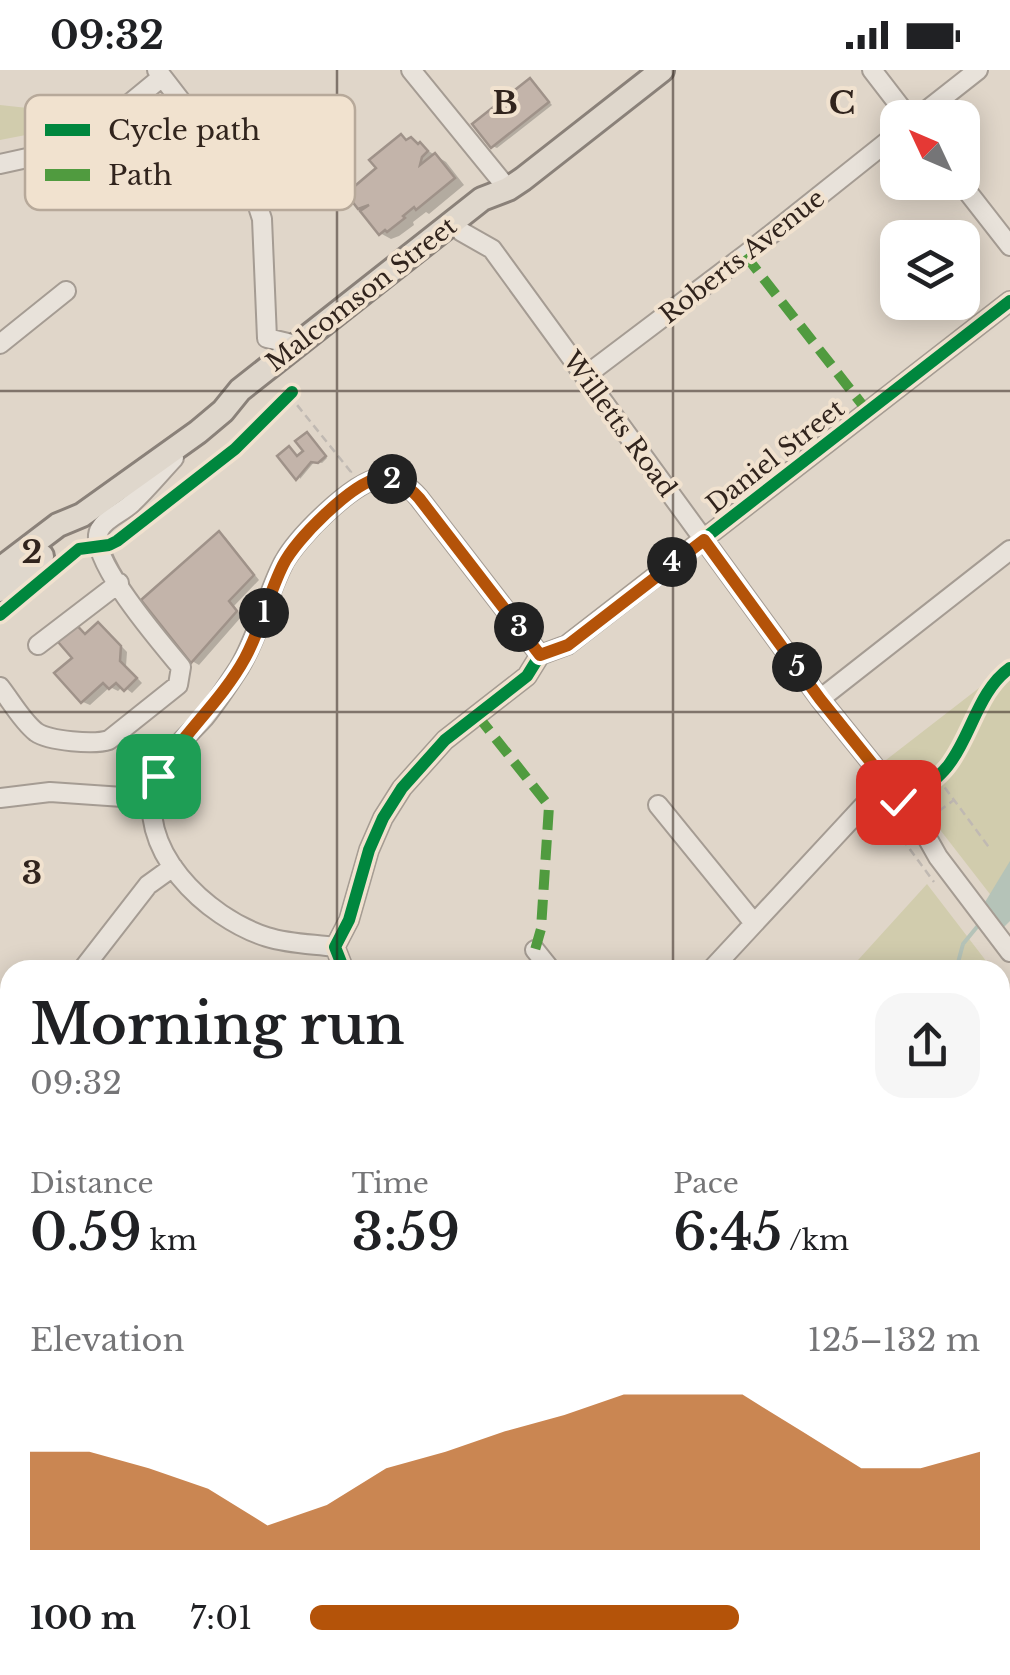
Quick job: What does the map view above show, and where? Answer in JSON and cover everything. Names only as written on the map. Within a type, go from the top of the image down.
[{"type":"main road","name":"Malcomson Street","points":[[0,569],[58,525],[82,515],[223,411],[248,397],[462,232],[508,189],[662,70]]},
{"type":"main road","name":"Malcomson Street","points":[[223,411],[240,390],[482,199],[508,189]]},
{"type":"main road","name":"Malcomson Street","points":[[0,590],[68,536],[82,515]]},
{"type":"street","points":[[411,70],[508,189]]},
{"type":"street","points":[[872,70],[896,100]]},
{"type":"street","points":[[940,100],[978,70]]},
{"type":"street","points":[[137,95],[160,74],[176,95]]},
{"type":"street","name":"Roberts Avenue","points":[[585,376],[880,147]]},
{"type":"street","points":[[0,164],[25,158]]},
{"type":"street","points":[[974,200],[1010,246]]},
{"type":"street","points":[[259,210],[267,338],[296,345]]},
{"type":"street","name":"Willetts Road","points":[[462,232],[492,248],[854,745],[876,791],[938,857],[1010,952]]},
{"type":"street","points":[[0,344],[66,291]]},
{"type":"street","name":"Daniel Street","points":[[336,947],[369,850],[402,788],[446,740],[527,676],[540,655],[568,645],[1010,301]]},
{"type":"street","points":[[0,686],[36,732],[100,743],[174,688],[182,675],[181,667],[124,596],[97,548],[100,528],[129,506],[198,432]]},
{"type":"street","points":[[341,960],[336,947],[286,942],[246,928],[205,901],[172,867],[155,830],[152,798],[158,776],[172,752],[220,697],[246,657],[284,563],[301,537],[355,491],[370,482],[390,478],[419,498],[540,655]]},
{"type":"street","points":[[820,699],[1010,550]]},
{"type":"street","points":[[38,645],[119,584]]},
{"type":"street","points":[[720,960],[876,791]]},
{"type":"street","points":[[0,798],[50,792],[152,798]]},
{"type":"street","points":[[658,804],[754,923]]},
{"type":"street","points":[[90,960],[148,886],[172,867]]},
{"type":"street","points":[[535,950],[543,960]]},
{"type":"path","points":[[287,397],[350,472],[339,482]]},
{"type":"path","points":[[922,789],[940,774],[990,850]]},
{"type":"path","points":[[939,811],[954,800]]},
{"type":"path","points":[[890,816],[889,822],[928,887]]},
{"type":"shaded area","points":[[0,105],[25,108],[25,135],[0,140]]},
{"type":"shaded area","points":[[1010,664],[1010,920],[886,760]]},
{"type":"shaded area","points":[[1010,861],[1010,921],[1001,930],[982,907]]},
{"type":"shaded area","points":[[927,884],[985,960],[858,960]]},
{"type":"building","points":[[530,78],[549,102],[491,148],[472,124]]},
{"type":"building","points":[[401,134],[406,140],[411,137],[420,142],[428,151],[420,165],[435,153],[455,178],[379,235],[360,211],[369,205],[358,209],[355,205],[355,186],[376,168],[369,160]]},
{"type":"building","points":[[307,432],[326,456],[318,463],[311,462],[296,480],[277,456],[289,446],[297,456],[303,451],[295,441]]},
{"type":"building","points":[[219,531],[254,575],[229,601],[237,611],[191,663],[141,600]]},
{"type":"building","points":[[71,619],[85,634],[98,622],[121,646],[120,661],[137,678],[124,691],[116,683],[109,689],[103,683],[81,703],[54,673],[72,658],[52,635]]},
{"type":"waterway","points":[[959,960],[963,944],[981,922]]},
{"type":"marked path","points":[[745,255],[868,412]]},
{"type":"marked path","points":[[477,715],[549,806],[541,929],[535,950]]},
{"type":"cycle path","points":[[340,960],[335,947],[349,920],[369,850],[383,818],[402,788],[445,740],[527,676],[540,655],[567,645],[1010,301]]},
{"type":"cycle path","points":[[0,615],[79,549],[117,541],[235,449],[292,392]]},
{"type":"cycle path","points":[[908,801],[946,768],[983,700],[1010,668]]},
{"type":"route","points":[[158,776],[172,752],[203,719],[246,657],[284,563],[301,537],[355,491],[380,478],[390,478],[419,498],[540,655],[568,645],[704,540],[854,745],[874,766],[881,787],[898,802]]}]
